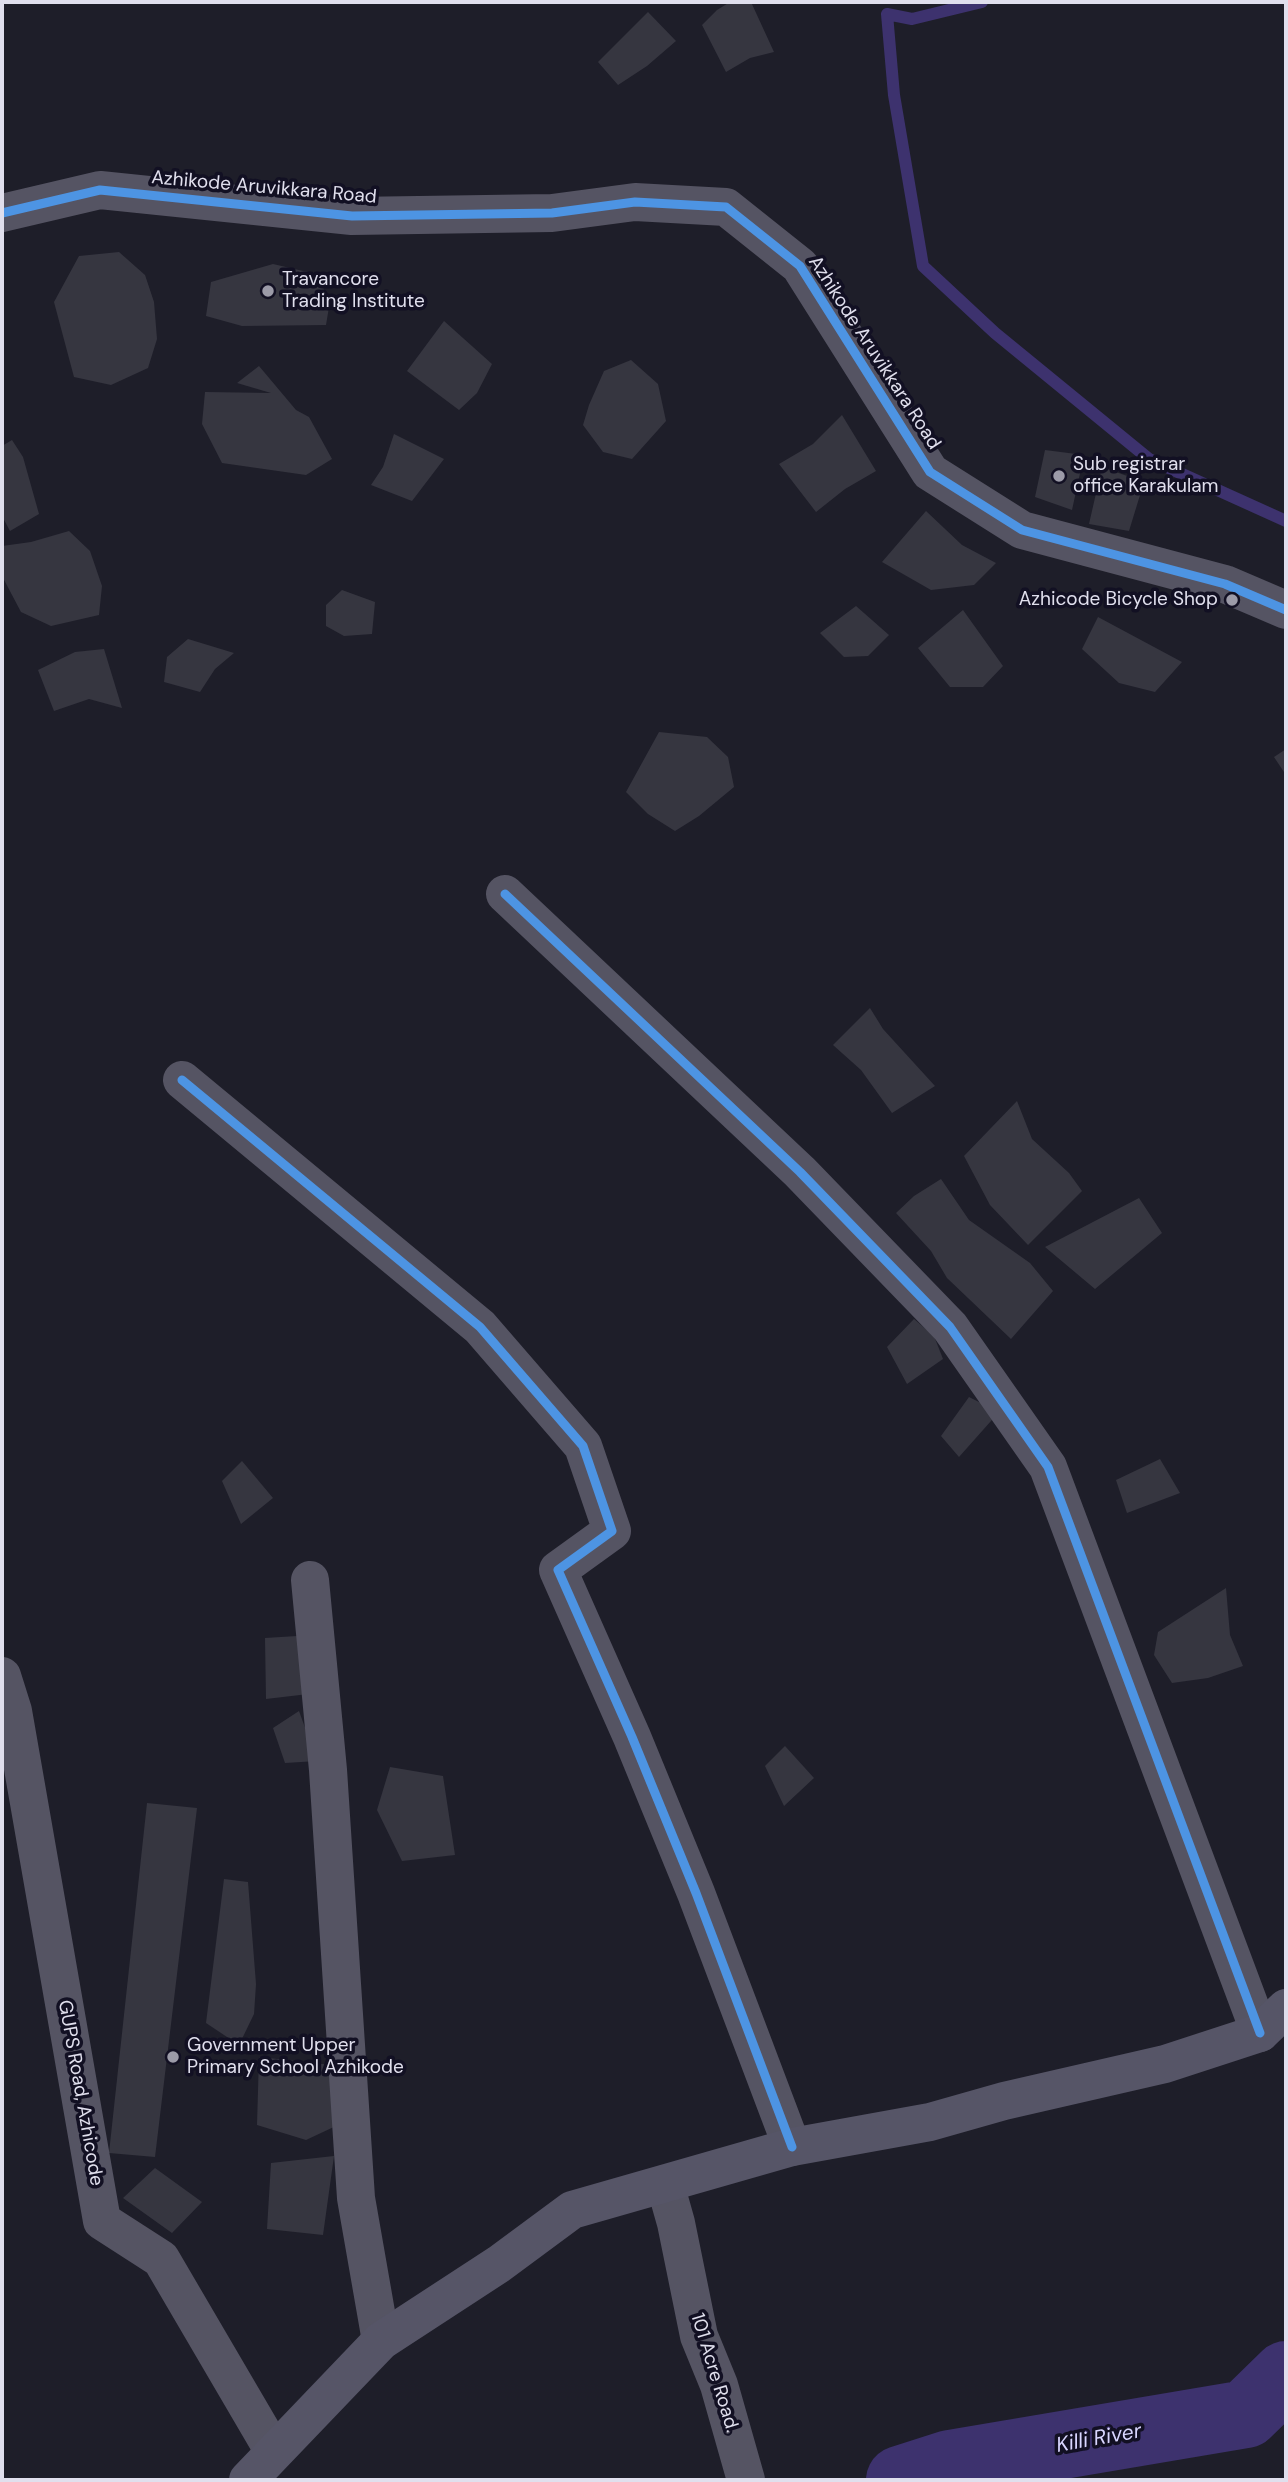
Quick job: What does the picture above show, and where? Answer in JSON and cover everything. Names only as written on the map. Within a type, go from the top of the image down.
[{"type":"main road","points":[[248,2480],[381,2341],[499,2264],[572,2210],[792,2147],[930,2122],[1004,2101],[1165,2064],[1273,2020]]},
{"type":"street","name":"Azhikode Aruvikkara Road","points":[[2,213],[100,190],[352,216],[552,213],[635,202],[726,207],[800,266],[930,472],[1022,530],[1225,584],[1286,610]]},
{"type":"street","points":[[505,894],[800,1172],[950,1327],[1048,1467],[1273,2020]]},
{"type":"street","points":[[182,1080],[480,1327],[583,1446],[612,1531],[558,1570],[632,1737],[696,1893],[792,2147]]},
{"type":"street","points":[[310,1580],[328,1770],[356,2198],[381,2341]]},
{"type":"street","name":"GUPS Road, Azhicode","points":[[2,1676],[13,1711],[102,2221],[161,2259],[274,2452]]},
{"type":"street","name":"101 Acre Road.","points":[[665,2184],[676,2223],[699,2336],[719,2385],[742,2466]]},
{"type":"building","points":[[730,2],[751,2],[774,52],[750,58],[726,72],[702,25]]},
{"type":"building","points":[[648,12],[676,41],[647,66],[618,85],[598,62]]},
{"type":"building","points":[[119,252],[145,275],[154,302],[157,339],[148,368],[111,385],[74,377],[54,302],[79,256]]},
{"type":"building","name":"Travancore Trading Institute","points":[[273,264],[316,274],[330,301],[326,325],[242,326],[206,316],[211,282]]},
{"type":"building","points":[[444,321],[492,364],[477,393],[459,410],[407,371]]},
{"type":"building","points":[[631,360],[658,384],[666,421],[632,459],[603,452],[583,425],[604,371]]},
{"type":"building","points":[[259,366],[296,410],[309,417],[332,459],[306,475],[222,463],[202,424],[205,392],[271,393],[237,383]]},
{"type":"building","points":[[842,415],[876,471],[845,489],[816,512],[779,464],[813,444]]},
{"type":"building","points":[[394,434],[444,459],[412,501],[371,485],[383,467]]},
{"type":"building","points":[[12,440],[23,457],[39,514],[10,531],[2,516],[2,446]]},
{"type":"building","name":"Sub registrar office Karakulam","points":[[1045,450],[1084,455],[1072,510],[1035,497]]},
{"type":"building","points":[[1102,467],[1144,482],[1129,531],[1089,524]]},
{"type":"building","points":[[926,511],[962,545],[996,563],[974,585],[931,590],[882,562]]},
{"type":"building","points":[[69,531],[90,551],[102,586],[99,615],[51,626],[21,612],[2,576],[2,546],[31,542]]},
{"type":"building","points":[[342,590],[375,602],[372,634],[344,636],[326,626],[326,605]]},
{"type":"building","points":[[856,606],[889,635],[868,656],[844,657],[820,633]]},
{"type":"building","points":[[963,610],[1003,666],[983,687],[950,687],[918,648]]},
{"type":"building","points":[[1098,617],[1182,662],[1155,692],[1119,683],[1082,649]]},
{"type":"building","points":[[188,639],[234,653],[215,669],[200,692],[164,682],[167,657]]},
{"type":"building","points":[[104,649],[122,708],[89,699],[54,711],[38,670],[75,652]]},
{"type":"building","points":[[659,732],[707,737],[728,757],[734,787],[699,816],[675,831],[648,814],[626,792]]},
{"type":"building","points":[[1286,749],[1286,775],[1274,757]]},
{"type":"building","points":[[870,1008],[883,1029],[935,1086],[892,1113],[861,1070],[833,1045]]},
{"type":"building","points":[[1017,1101],[1032,1139],[1069,1173],[1082,1191],[1028,1245],[990,1205],[964,1156]]},
{"type":"building","points":[[941,1179],[969,1220],[1030,1263],[1053,1291],[1011,1339],[947,1278],[931,1251],[896,1213],[914,1196]]},
{"type":"building","points":[[1139,1198],[1162,1233],[1095,1289],[1045,1247]]},
{"type":"building","points":[[914,1319],[934,1336],[943,1359],[907,1384],[887,1347]]},
{"type":"building","points":[[969,1397],[999,1412],[959,1457],[941,1436]]},
{"type":"building","points":[[1160,1459],[1180,1493],[1127,1513],[1116,1480]]},
{"type":"building","points":[[242,1461],[273,1498],[241,1524],[222,1481]]},
{"type":"building","points":[[1226,1588],[1230,1635],[1243,1666],[1208,1678],[1172,1683],[1154,1655],[1158,1632]]},
{"type":"building","points":[[297,1636],[317,1693],[266,1699],[265,1638]]},
{"type":"building","points":[[299,1711],[317,1761],[285,1763],[273,1728]]},
{"type":"building","points":[[785,1746],[814,1778],[784,1806],[765,1766]]},
{"type":"building","points":[[390,1767],[443,1776],[455,1855],[402,1861],[377,1810]]},
{"type":"building","points":[[147,1803],[197,1808],[155,2157],[109,2153]]},
{"type":"building","points":[[224,1879],[248,1882],[256,1984],[254,2014],[239,2045],[206,2023]]},
{"type":"building","points":[[259,2057],[331,2065],[338,2125],[306,2140],[257,2125]]},
{"type":"building","points":[[334,2156],[323,2235],[267,2229],[271,2163]]},
{"type":"building","points":[[155,2168],[202,2202],[172,2233],[123,2198]]},
{"type":"waterway","points":[[982,2],[912,19],[887,14],[894,95],[923,266],[995,333],[1149,459],[1286,521]]},
{"type":"waterway","name":"Killi River","points":[[900,2480],[950,2464],[1246,2414],[1286,2375]]},
{"type":"cycle path","points":[[2,213],[100,190],[352,216],[552,213],[635,202],[726,207],[800,266],[930,472],[1022,530],[1225,584],[1286,610]]},
{"type":"cycle path","points":[[505,894],[800,1172],[950,1327],[1048,1467],[1260,2033]]},
{"type":"cycle path","points":[[182,1080],[480,1327],[583,1446],[612,1531],[558,1570],[632,1737],[696,1893],[792,2147]]},
{"type":"place","name":"Travancore Trading Institute","points":[[268,291]]},
{"type":"place","name":"Sub registrar office Karakulam","points":[[1059,476]]},
{"type":"place","name":"Azhicode Bicycle Shop","points":[[1232,600]]},
{"type":"place","name":"Government Upper Primary School Azhikode","points":[[173,2057]]}]
